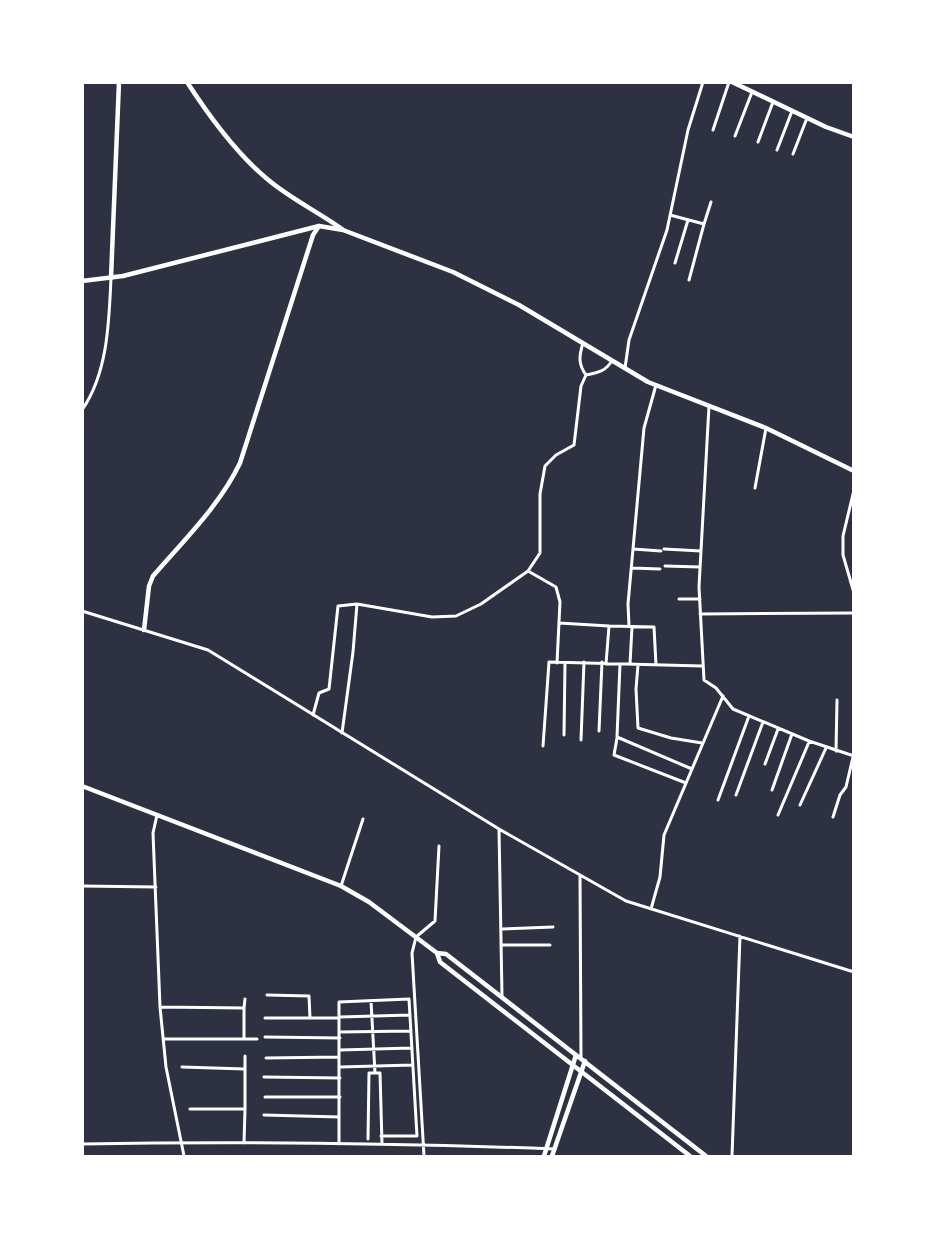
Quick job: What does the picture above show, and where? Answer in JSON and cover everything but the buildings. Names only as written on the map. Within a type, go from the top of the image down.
[{"type":"street","points":[[82,410],[99,372],[108,335],[119,82]]},
{"type":"street","points":[[187,82],[200,103],[228,138],[266,178],[294,200],[343,230]]},
{"type":"street","points":[[625,368],[629,340],[667,230],[688,130],[702,82]]},
{"type":"street","points":[[713,129],[730,82],[854,137]]},
{"type":"street","points":[[735,136],[752,92]]},
{"type":"street","points":[[759,142],[773,102]]},
{"type":"street","points":[[777,150],[792,111]]},
{"type":"street","points":[[793,153],[807,118]]},
{"type":"street","points":[[688,280],[711,202]]},
{"type":"street","points":[[670,215],[704,224]]},
{"type":"street","points":[[675,263],[688,220]]},
{"type":"street","points":[[144,630],[149,586],[153,576],[208,513],[240,463],[312,236],[319,226]]},
{"type":"street","points":[[82,281],[111,278],[319,226],[343,230],[453,272],[519,305],[656,385],[766,428],[854,471]]},
{"type":"street","points":[[583,342],[579,354],[580,367],[586,375]]},
{"type":"street","points":[[586,375],[600,372],[610,366],[612,360]]},
{"type":"street","points":[[313,715],[319,693],[329,689],[338,606],[357,604],[432,617],[456,616],[481,604],[528,571],[540,553],[540,494],[545,465],[556,455],[574,445],[581,386],[586,375]]},
{"type":"street","points":[[630,664],[631,627],[628,604],[644,428],[656,385]]},
{"type":"street","points":[[709,406],[700,567],[704,680],[716,688],[733,709],[778,729],[854,756],[846,787],[840,795],[833,817]]},
{"type":"street","points":[[755,488],[766,428]]},
{"type":"street","points":[[854,490],[843,536],[843,555],[854,593]]},
{"type":"street","points":[[633,549],[701,551]]},
{"type":"street","points":[[665,566],[700,567]]},
{"type":"street","points":[[632,567],[660,569]]},
{"type":"street","points":[[528,571],[556,587],[560,602],[557,663]]},
{"type":"street","points":[[679,599],[700,599]]},
{"type":"street","points":[[342,733],[357,604]]},
{"type":"street","points":[[82,611],[208,650],[499,829],[626,902],[854,972]]},
{"type":"street","points":[[700,614],[854,613]]},
{"type":"street","points":[[559,623],[654,627],[656,665]]},
{"type":"street","points":[[606,664],[609,626]]},
{"type":"street","points":[[543,746],[549,662],[702,666]]},
{"type":"street","points":[[580,740],[584,662]]},
{"type":"street","points":[[599,731],[602,662]]},
{"type":"street","points":[[564,735],[565,663]]},
{"type":"street","points":[[620,664],[617,737],[614,755],[686,783]]},
{"type":"street","points":[[638,664],[636,689],[638,728],[671,738],[703,743]]},
{"type":"street","points":[[651,909],[660,877],[664,835],[723,696]]},
{"type":"street","points":[[836,751],[837,700]]},
{"type":"street","points":[[718,800],[749,716]]},
{"type":"street","points":[[736,795],[763,722]]},
{"type":"street","points":[[765,764],[778,729]]},
{"type":"street","points":[[772,790],[792,734]]},
{"type":"street","points":[[617,737],[692,769]]},
{"type":"street","points":[[778,815],[809,741]]},
{"type":"street","points":[[800,805],[826,747]]},
{"type":"street","points":[[82,786],[341,886],[369,902],[437,953],[446,954],[706,1156]]},
{"type":"street","points":[[157,815],[153,833],[160,1007],[166,1067],[184,1156]]},
{"type":"street","points":[[341,886],[363,819]]},
{"type":"street","points":[[499,829],[502,998]]},
{"type":"street","points":[[424,1156],[412,953],[416,937],[435,921],[439,846]]},
{"type":"street","points":[[552,1156],[582,1071],[580,875]]},
{"type":"street","points":[[82,886],[156,886]]},
{"type":"street","points":[[502,929],[553,927]]},
{"type":"street","points":[[732,1156],[740,936]]},
{"type":"street","points":[[502,945],[550,945]]},
{"type":"street","points":[[437,953],[440,962],[690,1156]]},
{"type":"street","points":[[267,996],[309,996],[310,1018]]},
{"type":"street","points":[[244,1039],[245,999]]},
{"type":"street","points":[[339,1144],[339,1002],[409,999],[417,1136],[381,1136]]},
{"type":"street","points":[[371,1001],[375,1073]]},
{"type":"street","points":[[160,1007],[244,1008]]},
{"type":"street","points":[[265,1018],[410,1015]]},
{"type":"street","points":[[530,1031],[537,1024]]},
{"type":"street","points":[[339,1032],[411,1031]]},
{"type":"street","points":[[265,1037],[340,1038]]},
{"type":"street","points":[[164,1039],[257,1039]]},
{"type":"street","points":[[340,1050],[412,1048]]},
{"type":"street","points":[[244,1143],[245,1056]]},
{"type":"street","points":[[266,1058],[340,1057]]},
{"type":"street","points":[[544,1156],[574,1065],[581,1058]]},
{"type":"street","points":[[340,1067],[413,1065]]},
{"type":"street","points":[[182,1067],[244,1069]]},
{"type":"street","points":[[368,1139],[369,1073],[380,1073],[382,1144]]},
{"type":"street","points":[[264,1077],[340,1078]]},
{"type":"street","points":[[265,1097],[340,1097]]},
{"type":"street","points":[[190,1109],[245,1109]]},
{"type":"street","points":[[264,1115],[339,1117]]},
{"type":"street","points":[[82,1144],[182,1142],[424,1144],[555,1149]]}]
